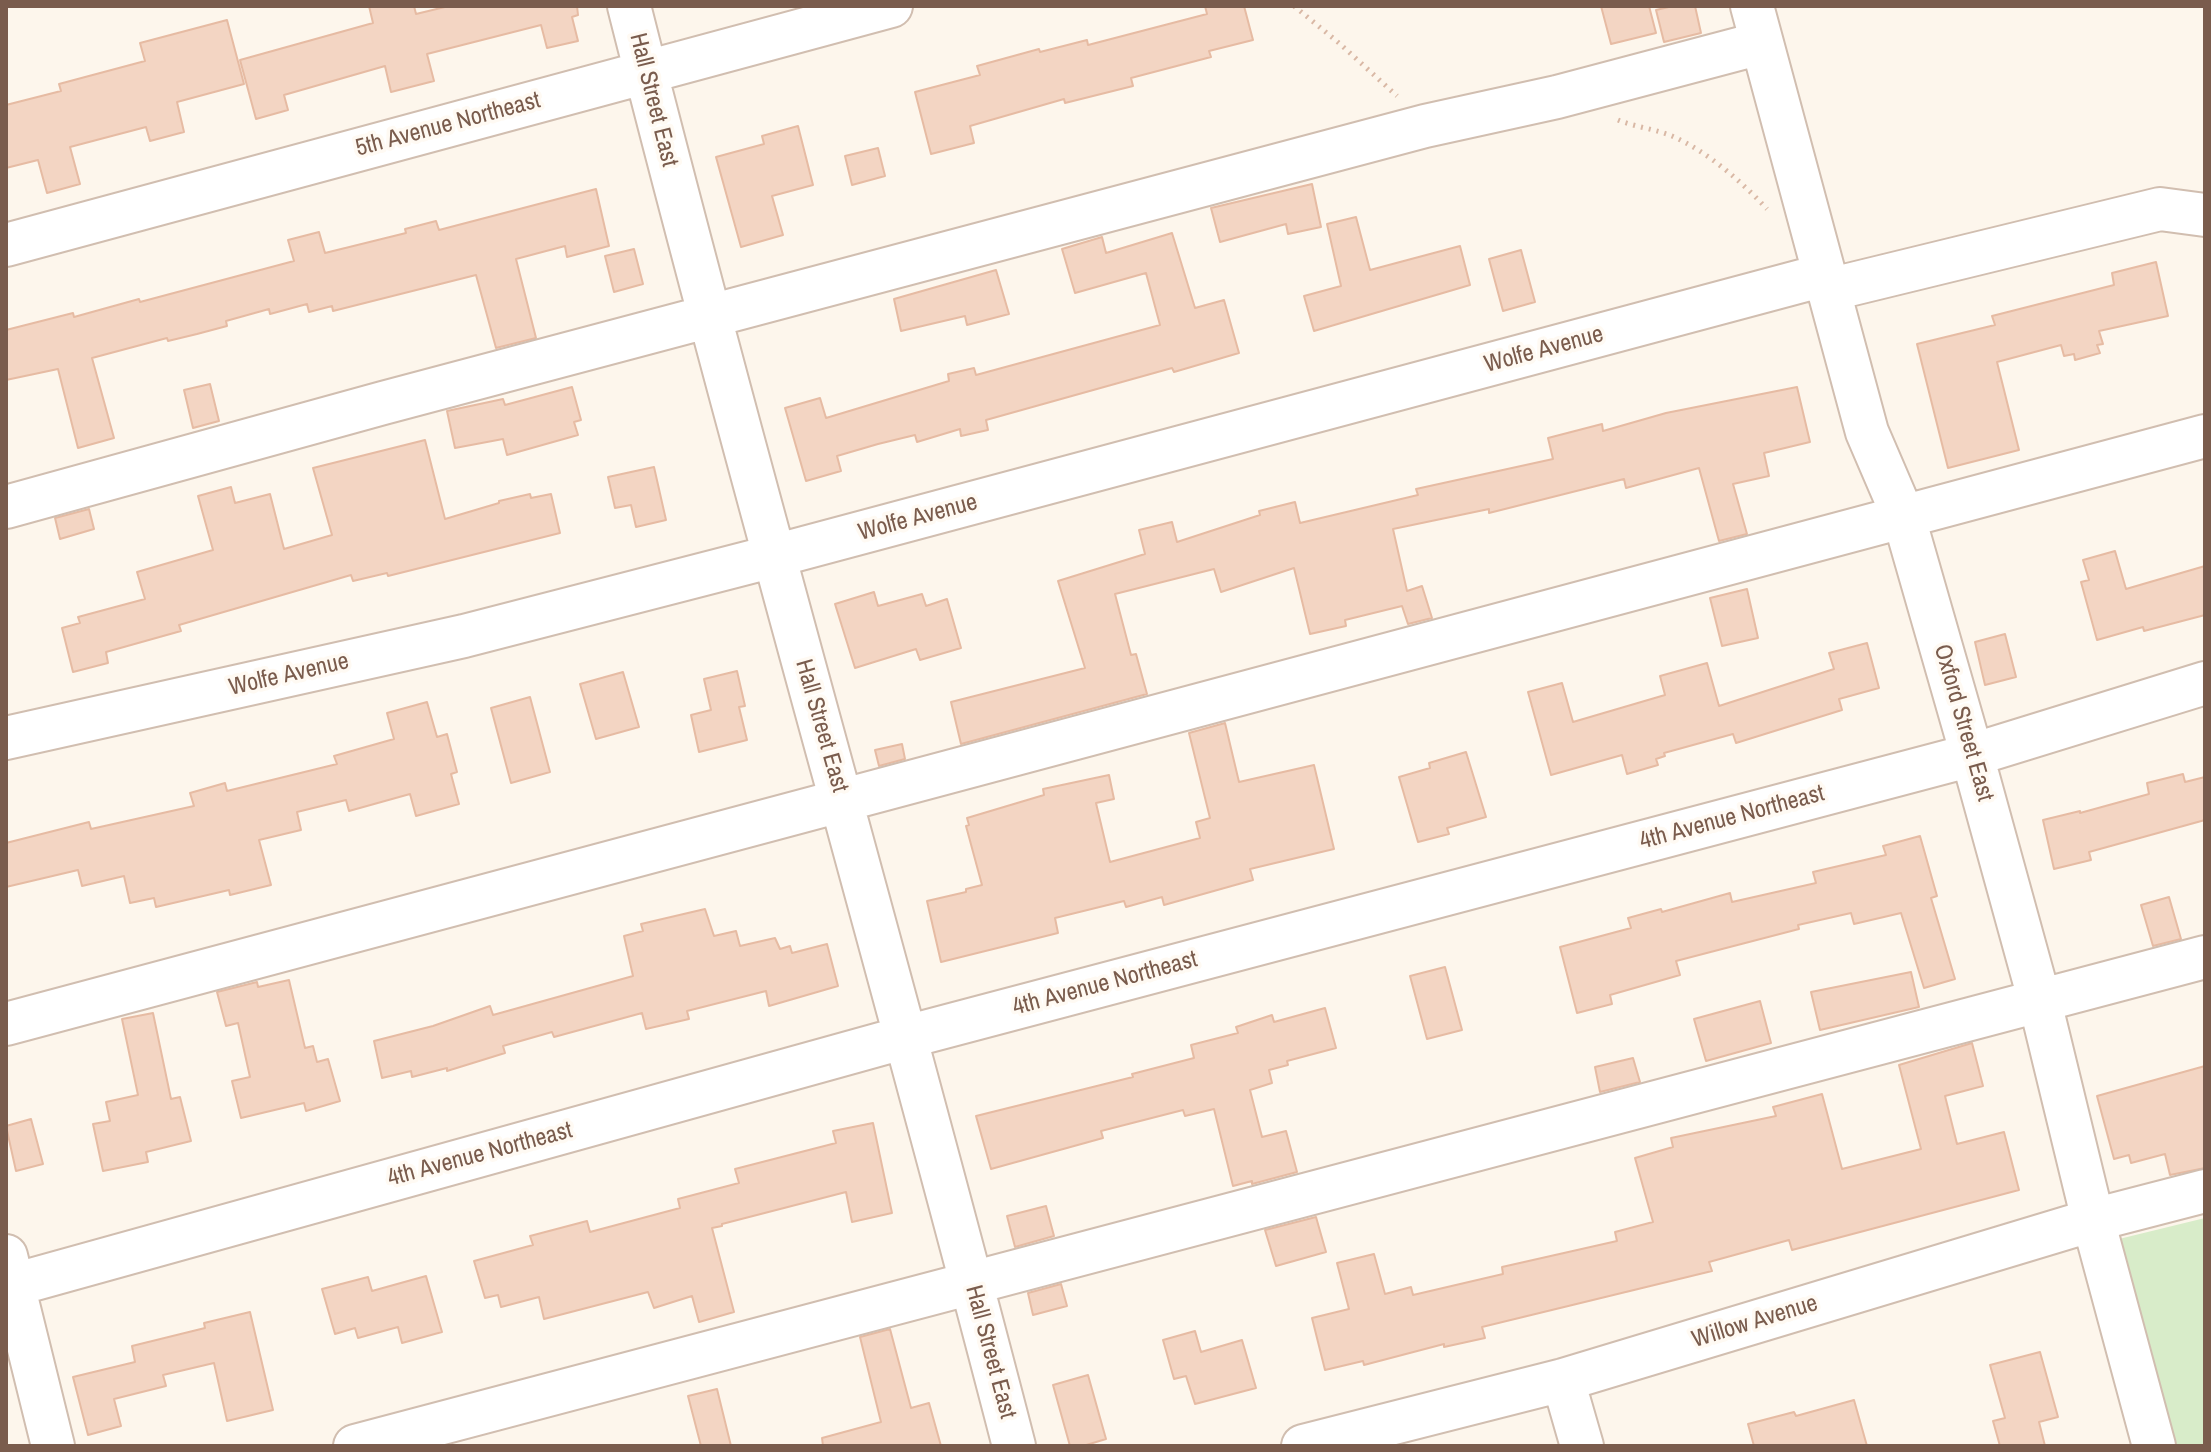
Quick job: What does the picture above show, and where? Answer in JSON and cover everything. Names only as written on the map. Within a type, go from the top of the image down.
[{"type":"street","name":"Hall Street East","points":[[629,6],[709,318],[842,799],[1014,1446]]},
{"type":"street","name":"5th Avenue Northeast","points":[[6,245],[891,6]]},
{"type":"street","points":[[6,507],[398,399],[1425,126],[1557,97],[1757,25]]},
{"type":"street","name":"Oxford Street East","points":[[1757,25],[1867,432],[1904,518],[1972,755],[2040,1002],[2093,1220],[2154,1446]]},
{"type":"street","name":"Wolfe Avenue","points":[[6,738],[464,636],[1826,283],[2160,209],[2205,215]]},
{"type":"street","points":[[6,1024],[2205,436]]},
{"type":"street","name":"4th Avenue Northeast","points":[[9,1276],[1972,755],[2205,683]]},
{"type":"street","points":[[355,1446],[2205,957]]},
{"type":"street","name":"Willow Avenue","points":[[1303,1446],[1563,1380],[2093,1220],[2205,1191]]},
{"type":"street","points":[[9,1276],[53,1446]]},
{"type":"street","points":[[1563,1380],[1582,1446]]},
{"type":"path","points":[[1294,6],[1339,43],[1425,126]]},
{"type":"path","points":[[1557,97],[1632,125],[1671,135],[1703,153],[1750,191],[1771,213]]},
{"type":"green space","points":[[2205,1218],[2205,1446],[2175,1446],[2119,1239]]},
{"type":"building","points":[[369,6],[414,6],[416,14],[449,6],[577,6],[578,15],[572,17],[578,41],[547,48],[541,25],[427,54],[434,81],[391,92],[385,66],[284,95],[288,110],[256,119],[240,60],[373,23]]},
{"type":"building","points":[[1205,6],[1244,6],[1253,40],[1209,51],[1211,57],[1131,78],[1133,86],[1065,103],[1064,99],[970,126],[974,143],[931,154],[915,92],[980,75],[977,66],[1039,49],[1040,52],[1087,40],[1088,45],[1207,14]]},
{"type":"building","points":[[1601,6],[1649,6],[1656,33],[1611,44]]},
{"type":"building","points":[[1695,6],[1701,33],[1664,42],[1656,10]]},
{"type":"building","points":[[227,20],[244,84],[177,102],[184,132],[150,141],[146,127],[70,147],[80,184],[47,193],[38,160],[6,168],[6,105],[61,91],[59,84],[145,61],[140,43]]},
{"type":"building","points":[[798,126],[813,185],[772,196],[783,235],[741,247],[716,157],[764,144],[762,136]]},
{"type":"building","points":[[878,148],[885,176],[852,185],[845,156]]},
{"type":"building","points":[[1312,184],[1321,227],[1288,234],[1286,224],[1220,242],[1211,208]]},
{"type":"building","points":[[596,189],[609,246],[567,257],[565,246],[516,259],[536,338],[496,348],[476,275],[333,311],[332,306],[309,312],[307,304],[270,314],[269,309],[226,321],[227,326],[92,358],[114,438],[78,448],[58,369],[6,380],[6,330],[73,313],[74,317],[139,299],[140,302],[294,261],[288,240],[319,232],[325,253],[406,233],[405,229],[436,221],[439,230]]},
{"type":"building","points":[[1356,217],[1370,270],[1460,246],[1470,285],[1314,331],[1304,296],[1341,286],[1327,224]]},
{"type":"building","points":[[1172,233],[1195,308],[1224,300],[1239,353],[1174,372],[1172,368],[986,420],[988,430],[961,436],[960,429],[917,442],[915,435],[837,456],[841,471],[806,481],[785,408],[820,398],[826,418],[949,381],[948,374],[974,368],[976,375],[1160,325],[1146,273],[1075,293],[1062,249],[1102,237],[1106,253]]},
{"type":"building","points":[[634,249],[643,284],[614,292],[605,256]]},
{"type":"building","points":[[1521,250],[1535,302],[1503,311],[1489,259]]},
{"type":"building","points":[[2156,262],[2168,316],[2099,331],[2103,344],[2097,345],[2100,353],[2075,360],[2074,354],[2064,356],[2061,345],[1997,362],[2019,450],[1948,468],[1917,344],[1995,325],[1992,316],[2114,285],[2112,273]]},
{"type":"building","points":[[996,270],[1009,314],[967,325],[965,316],[901,331],[894,299]]},
{"type":"building","points":[[210,384],[219,421],[193,428],[184,390]]},
{"type":"building","points":[[572,387],[581,420],[574,422],[578,435],[507,455],[503,439],[455,448],[447,411],[503,399],[505,405]]},
{"type":"building","points":[[1797,387],[1810,442],[1764,453],[1769,476],[1733,484],[1747,534],[1719,541],[1699,468],[1626,488],[1624,479],[1489,513],[1489,509],[1393,529],[1407,591],[1422,586],[1432,618],[1408,624],[1402,606],[1345,620],[1346,626],[1310,634],[1294,568],[1221,592],[1214,569],[1115,594],[1131,655],[1136,654],[1147,694],[961,744],[951,702],[1085,668],[1058,581],[1145,554],[1139,530],[1172,522],[1177,542],[1260,515],[1259,511],[1295,502],[1300,523],[1418,495],[1416,489],[1553,459],[1548,438],[1602,424],[1603,431],[1666,413]]},
{"type":"building","points":[[425,440],[445,519],[499,501],[530,494],[531,498],[551,494],[560,533],[388,576],[387,573],[353,581],[351,575],[179,625],[181,631],[106,652],[108,663],[73,672],[62,628],[80,623],[78,617],[145,599],[137,572],[213,550],[198,496],[231,487],[235,503],[270,494],[284,549],[332,535],[313,468]]},
{"type":"building","points":[[654,467],[666,520],[636,527],[631,505],[615,508],[608,477]]},
{"type":"building","points":[[89,509],[94,529],[60,539],[55,518]]},
{"type":"building","points":[[2115,551],[2126,589],[2205,566],[2205,615],[2097,640],[2081,582],[2089,580],[2083,560]]},
{"type":"building","points":[[1747,589],[1758,638],[1722,646],[1710,598]]},
{"type":"building","points":[[874,592],[878,606],[922,594],[926,606],[947,599],[961,648],[920,660],[916,649],[855,668],[835,604]]},
{"type":"building","points":[[2005,634],[2016,677],[1985,685],[1975,642]]},
{"type":"building","points":[[1867,643],[1879,688],[1839,699],[1842,710],[1736,743],[1733,734],[1664,753],[1665,756],[1656,759],[1658,765],[1627,774],[1622,755],[1551,775],[1528,692],[1562,683],[1573,722],[1665,695],[1660,676],[1707,663],[1719,706],[1834,669],[1829,653]]},
{"type":"building","points":[[737,671],[745,706],[739,707],[747,740],[699,752],[691,715],[711,710],[704,679]]},
{"type":"building","points":[[623,672],[639,727],[596,739],[580,684]]},
{"type":"building","points":[[530,697],[550,772],[511,783],[491,708]]},
{"type":"building","points":[[427,702],[437,737],[447,734],[457,772],[451,774],[459,804],[416,816],[410,794],[349,811],[346,800],[297,812],[301,830],[259,840],[271,885],[230,895],[229,890],[156,907],[154,898],[130,903],[124,876],[82,886],[78,870],[6,887],[6,843],[89,822],[91,829],[194,806],[190,793],[225,783],[227,791],[337,764],[334,756],[394,739],[387,713]]},
{"type":"building","points":[[1225,723],[1239,782],[1314,765],[1334,849],[1250,869],[1253,880],[1164,905],[1162,897],[1126,907],[1124,901],[1055,918],[1058,933],[941,962],[927,901],[982,885],[966,826],[969,825],[967,818],[1044,795],[1043,789],[1109,775],[1114,799],[1096,803],[1110,862],[1200,838],[1196,822],[1210,818],[1189,733]]},
{"type":"building","points":[[902,744],[905,759],[879,766],[875,750]]},
{"type":"building","points":[[1466,752],[1486,817],[1447,828],[1449,834],[1418,842],[1399,777],[1430,768],[1429,763]]},
{"type":"building","points":[[2183,774],[2185,782],[2205,777],[2205,820],[2089,852],[2091,860],[2054,869],[2043,820],[2149,794],[2147,783]]},
{"type":"building","points":[[1920,836],[1937,896],[1931,898],[1955,979],[1924,988],[1901,913],[1854,924],[1851,913],[1798,925],[1799,929],[1676,961],[1680,975],[1610,995],[1612,1004],[1577,1013],[1560,947],[1631,928],[1628,918],[1661,909],[1662,912],[1730,893],[1732,902],[1816,883],[1813,872],[1886,855],[1883,846]]},
{"type":"building","points":[[2169,897],[2181,939],[2153,946],[2141,905]]},
{"type":"building","points":[[705,909],[714,936],[736,931],[740,946],[775,938],[780,949],[790,946],[792,953],[827,944],[838,986],[769,1006],[766,991],[687,1011],[689,1019],[646,1029],[642,1013],[554,1037],[552,1032],[503,1046],[505,1053],[447,1071],[447,1068],[412,1077],[411,1071],[382,1078],[374,1041],[433,1026],[490,1006],[493,1015],[633,976],[624,936],[643,931],[641,924]]},
{"type":"building","points":[[1445,967],[1462,1030],[1427,1039],[1410,976]]},
{"type":"building","points":[[1911,972],[1919,1007],[1820,1030],[1811,992]]},
{"type":"building","points":[[289,980],[305,1048],[313,1046],[317,1062],[328,1059],[340,1101],[306,1111],[304,1103],[241,1118],[232,1081],[250,1077],[238,1023],[226,1026],[217,992],[257,982],[258,987]]},
{"type":"building","points":[[1760,1001],[1771,1043],[1706,1061],[1694,1019]]},
{"type":"building","points":[[1325,1008],[1336,1048],[1287,1061],[1288,1065],[1269,1070],[1272,1083],[1250,1090],[1262,1137],[1286,1131],[1297,1172],[1233,1186],[1214,1109],[1185,1116],[1183,1110],[1101,1131],[1103,1138],[991,1169],[976,1116],[1133,1077],[1132,1074],[1194,1058],[1191,1045],[1238,1033],[1236,1027],[1272,1015],[1274,1022]]},
{"type":"building","points":[[153,1013],[171,1099],[180,1097],[191,1141],[146,1152],[148,1162],[103,1171],[93,1124],[110,1121],[106,1102],[138,1095],[122,1019]]},
{"type":"building","points":[[1972,1043],[1983,1086],[1945,1096],[1957,1144],[2004,1132],[2019,1190],[1792,1250],[1789,1240],[1709,1262],[1712,1271],[1482,1327],[1485,1338],[1444,1347],[1444,1344],[1364,1365],[1363,1361],[1325,1370],[1312,1318],[1349,1309],[1337,1263],[1374,1254],[1385,1294],[1411,1287],[1413,1295],[1503,1274],[1502,1267],[1617,1241],[1615,1232],[1653,1222],[1635,1158],[1673,1147],[1671,1138],[1776,1116],[1773,1107],[1822,1094],[1842,1169],[1921,1149],[1899,1065]]},
{"type":"building","points":[[1633,1058],[1640,1082],[1600,1092],[1595,1067]]},
{"type":"building","points":[[2205,1066],[2205,1168],[2170,1175],[2165,1154],[2131,1163],[2129,1155],[2114,1159],[2097,1096]]},
{"type":"building","points":[[31,1119],[43,1164],[16,1171],[6,1126]]},
{"type":"building","points":[[873,1123],[892,1213],[852,1222],[846,1192],[712,1228],[734,1312],[699,1322],[692,1296],[654,1308],[648,1292],[544,1319],[539,1297],[501,1307],[498,1295],[485,1298],[474,1261],[533,1245],[530,1236],[587,1221],[590,1232],[680,1208],[678,1199],[739,1183],[735,1169],[836,1143],[833,1131]]},
{"type":"building","points":[[1046,1206],[1054,1236],[1015,1247],[1007,1216]]},
{"type":"building","points":[[1316,1217],[1326,1252],[1276,1266],[1265,1230]]},
{"type":"building","points":[[426,1276],[442,1332],[402,1343],[398,1327],[358,1338],[355,1328],[335,1334],[322,1289],[368,1277],[372,1291]]},
{"type":"building","points":[[1061,1284],[1067,1306],[1033,1315],[1028,1293]]},
{"type":"building","points":[[250,1312],[273,1410],[227,1421],[214,1363],[163,1375],[166,1386],[114,1399],[121,1426],[88,1435],[73,1377],[135,1362],[132,1346],[205,1328],[204,1323]]},
{"type":"building","points":[[890,1329],[911,1408],[929,1403],[941,1446],[823,1446],[822,1438],[881,1422],[860,1337]]},
{"type":"building","points":[[1195,1331],[1201,1352],[1242,1340],[1256,1388],[1195,1404],[1186,1376],[1174,1379],[1163,1340]]},
{"type":"building","points":[[2040,1352],[2058,1417],[2039,1422],[2045,1446],[2000,1446],[1993,1421],[2005,1418],[1990,1365]]},
{"type":"building","points":[[1088,1375],[1106,1439],[1083,1446],[1070,1446],[1053,1385]]},
{"type":"building","points":[[717,1389],[731,1446],[701,1446],[688,1396]]},
{"type":"building","points":[[1854,1400],[1867,1446],[1754,1446],[1748,1424],[1794,1412],[1796,1416]]}]
